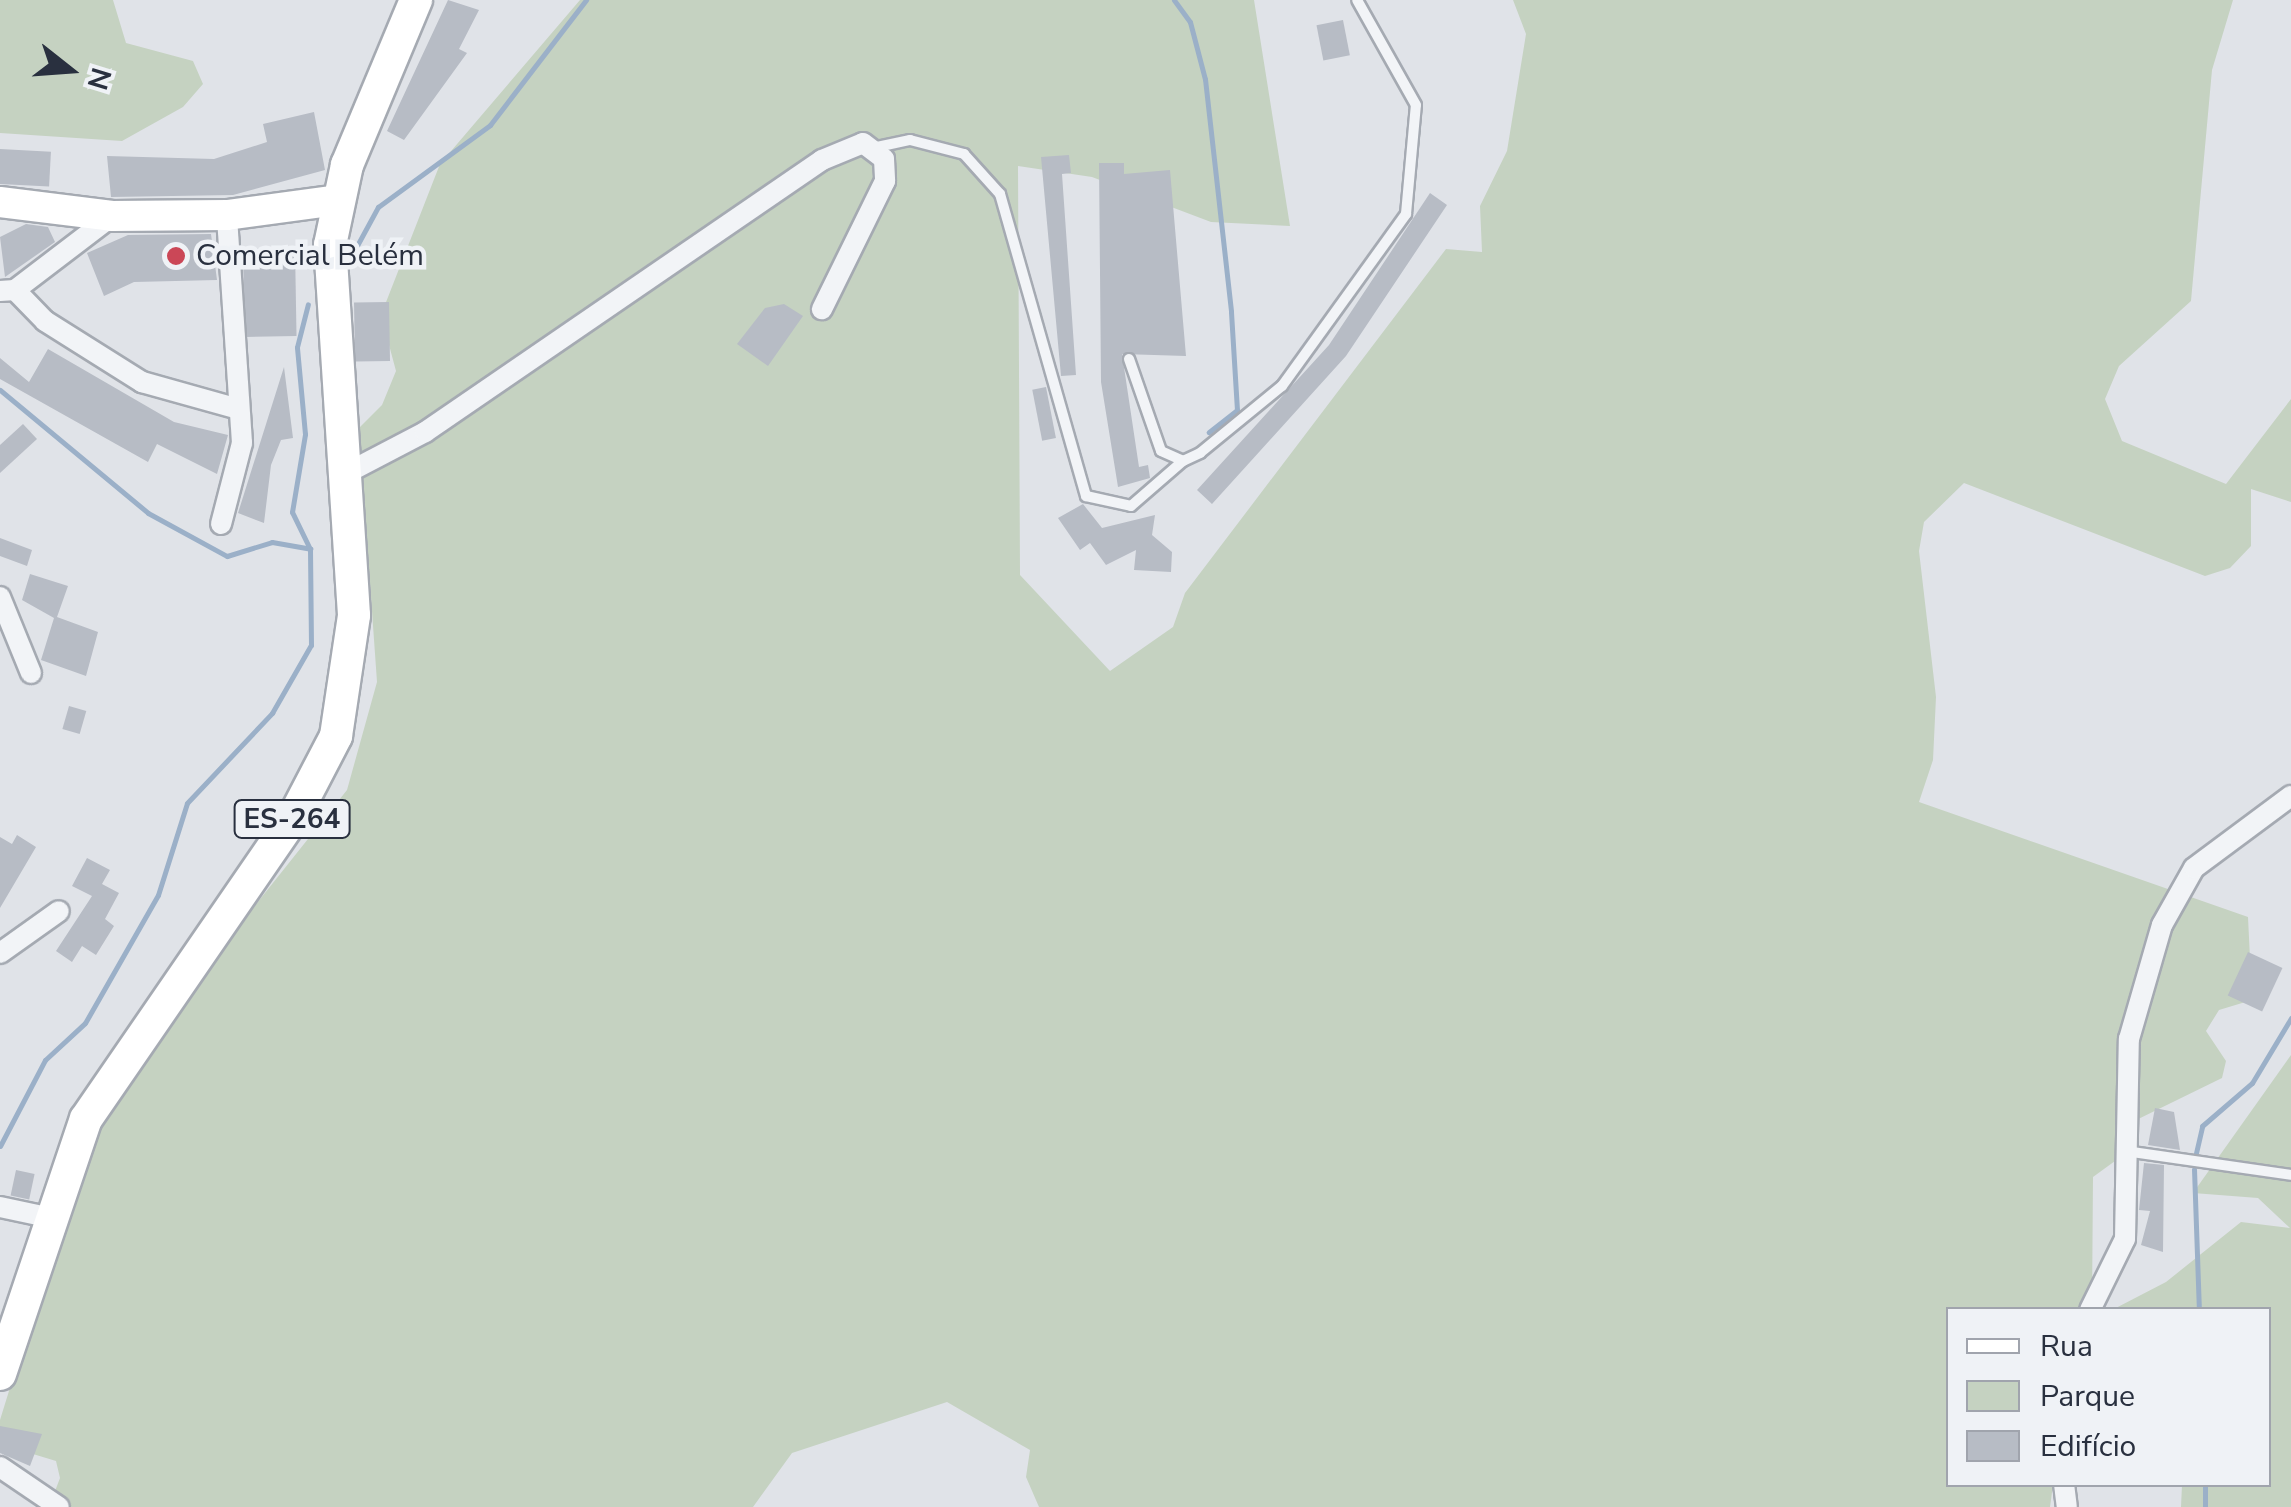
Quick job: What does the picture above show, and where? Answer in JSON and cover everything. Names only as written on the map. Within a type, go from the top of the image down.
[{"type":"main road","name":"ES-264","points":[[0,1374],[69,1156],[104,1086],[296,813],[336,736],[354,615],[327,273],[338,200],[416,0]]},
{"type":"street","points":[[341,476],[652,284],[842,148],[877,147],[885,181],[876,212],[822,309]]},
{"type":"street","points":[[0,202],[112,216],[227,215],[338,200]]},
{"type":"street","points":[[221,524],[241,463],[227,215]]},
{"type":"street","points":[[112,216],[8,291],[60,332],[142,382],[235,408]]},
{"type":"street","points":[[0,597],[32,673]]},
{"type":"street","points":[[2092,1307],[2122,1256],[2129,1040],[2178,889],[2217,847],[2291,796]]},
{"type":"street","points":[[0,954],[59,911]]},
{"type":"street","points":[[0,1207],[52,1218]]},
{"type":"street","points":[[0,1467],[59,1507]]},
{"type":"lane","points":[[877,147],[910,140],[952,149],[1000,194],[1086,496],[1131,506],[1282,386],[1413,198],[1416,104],[1357,0]]},
{"type":"lane","points":[[1129,359],[1154,439],[1170,460],[1183,461]]},
{"type":"lane","points":[[2126,1151],[2291,1175]]},
{"type":"green space","points":[[0,0],[113,0],[126,43],[193,61],[203,84],[183,107],[122,141],[0,133]]},
{"type":"green space","points":[[580,0],[1254,0],[1290,226],[1211,222],[1092,177],[1018,166],[1020,575],[1110,671],[1173,627],[1185,593],[1446,249],[1482,252],[1480,206],[1507,151],[1526,34],[1513,0],[2233,0],[2212,70],[2191,301],[2119,366],[2105,399],[2122,441],[2226,484],[2291,399],[2291,502],[2251,489],[2251,546],[2230,568],[2205,576],[1964,483],[1924,522],[1919,551],[1936,697],[1933,760],[1919,802],[2248,917],[2252,1000],[2219,1010],[2206,1031],[2226,1061],[2222,1078],[2126,1125],[2115,1161],[2093,1177],[2092,1307],[1946,1307],[1946,1487],[2053,1487],[2050,1507],[1039,1507],[1026,1477],[1030,1450],[947,1402],[792,1453],[753,1507],[49,1507],[60,1478],[56,1461],[0,1444],[0,1420],[84,1149],[230,937],[347,790],[377,682],[359,428],[382,405],[396,371],[381,315],[440,164]]},
{"type":"green space","points":[[2291,1055],[2291,1507],[2181,1507],[2182,1487],[2271,1487],[2271,1307],[2118,1307],[2166,1282],[2241,1222],[2290,1228],[2258,1198],[2193,1193]]},
{"type":"building","points":[[448,0],[479,10],[459,49],[467,53],[404,140],[387,131]]},
{"type":"building","points":[[1343,20],[1350,55],[1323,60],[1316,25]]},
{"type":"building","points":[[314,112],[325,170],[233,195],[111,197],[107,156],[214,159],[267,142],[263,124]]},
{"type":"building","points":[[0,149],[51,152],[49,187],[0,184]]},
{"type":"building","points":[[1069,155],[1071,173],[1062,174],[1076,375],[1061,376],[1041,157]]},
{"type":"building","points":[[1099,163],[1124,163],[1124,174],[1170,170],[1186,356],[1122,354],[1139,467],[1148,465],[1150,478],[1118,487],[1101,382]]},
{"type":"building","points":[[1430,193],[1447,205],[1346,356],[1212,504],[1197,490],[1329,345]]},
{"type":"building","points":[[26,224],[48,227],[55,242],[5,277],[0,237]]},
{"type":"building","points":[[211,234],[217,280],[134,282],[104,296],[87,253],[128,235]]},
{"type":"building","points":[[295,248],[297,336],[245,337],[243,249]]},
{"type":"building","points":[[389,302],[390,361],[355,362],[354,303]]},
{"type":"building","points":[[784,304],[803,316],[768,366],[737,344],[765,308]]},
{"type":"building","points":[[48,349],[174,422],[228,435],[217,474],[157,444],[148,462],[0,379],[0,358],[29,382]]},
{"type":"building","points":[[284,367],[293,438],[281,440],[271,465],[264,523],[238,513]]},
{"type":"building","points":[[1046,387],[1056,438],[1042,441],[1032,390]]},
{"type":"building","points":[[23,424],[37,439],[0,473],[0,445]]},
{"type":"building","points":[[1083,504],[1102,528],[1155,515],[1152,535],[1172,552],[1171,572],[1134,570],[1136,550],[1106,565],[1090,543],[1080,550],[1058,518]]},
{"type":"building","points":[[0,538],[32,550],[27,566],[0,556]]},
{"type":"building","points":[[30,574],[68,586],[57,617],[98,632],[86,676],[41,660],[54,618],[22,600]]},
{"type":"building","points":[[69,706],[86,711],[80,734],[62,729]]},
{"type":"building","points":[[17,835],[36,847],[0,908],[0,837],[12,844]]},
{"type":"building","points":[[87,858],[110,870],[102,884],[119,893],[105,919],[114,926],[96,955],[82,946],[72,962],[56,951],[92,896],[72,886]]},
{"type":"building","points":[[2248,952],[2282,968],[2262,1012],[2228,996]]},
{"type":"building","points":[[2155,1108],[2174,1112],[2180,1150],[2148,1145]]},
{"type":"building","points":[[2144,1163],[2164,1165],[2163,1252],[2141,1245],[2150,1211],[2139,1210]]},
{"type":"building","points":[[16,1170],[35,1174],[29,1199],[11,1195]]},
{"type":"building","points":[[0,1426],[42,1434],[30,1466],[0,1453]]},
{"type":"waterway","points":[[347,264],[378,207],[490,125],[586,0]]},
{"type":"waterway","points":[[1174,0],[1190,22],[1205,79],[1231,312],[1237,410],[1209,432]]},
{"type":"waterway","points":[[0,1146],[45,1060],[85,1023],[158,895],[187,803],[272,713],[311,645],[310,549],[292,512],[305,434],[297,347],[308,304]]},
{"type":"waterway","points":[[0,390],[148,513],[227,556],[272,542],[310,549]]},
{"type":"waterway","points":[[2196,1153],[2202,1126],[2252,1083],[2291,1018]]},
{"type":"waterway","points":[[2194,1169],[2199,1307]]},
{"type":"waterway","points":[[2205,1487],[2205,1507]]},
{"type":"place","name":"Comercial Belém","points":[[176,256]]}]
